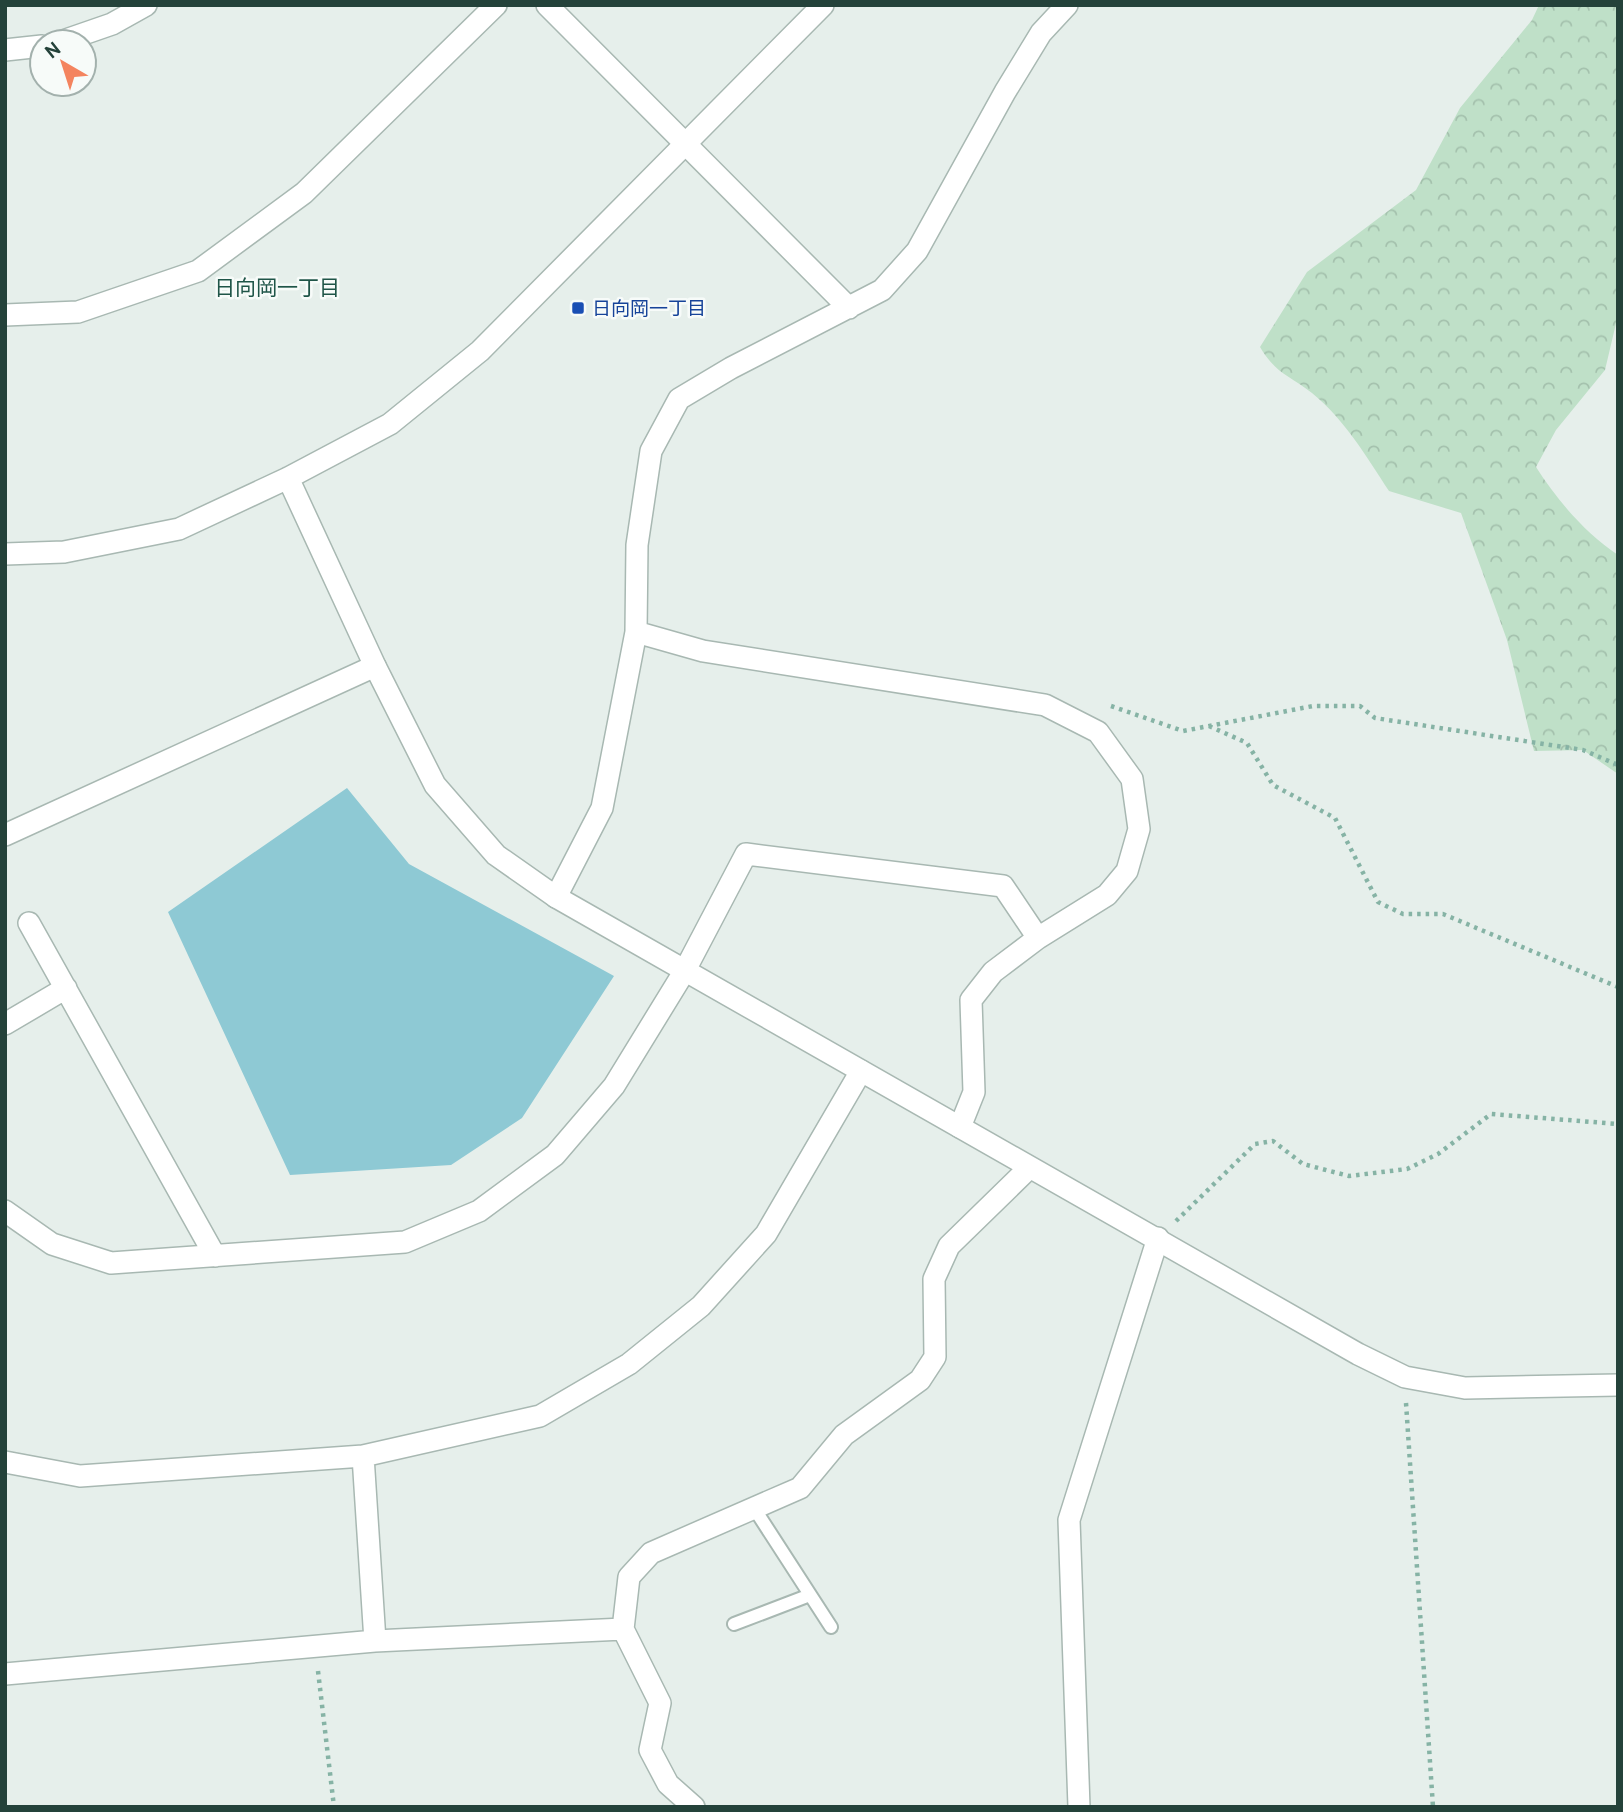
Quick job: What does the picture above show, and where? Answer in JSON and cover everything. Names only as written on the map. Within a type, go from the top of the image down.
[{"type":"street","points":[[98,29],[113,24],[146,5]]},
{"type":"street","points":[[5,315],[78,312],[198,271],[304,193],[496,5]]},
{"type":"street","points":[[547,5],[849,308]]},
{"type":"street","points":[[5,554],[64,552],[179,529],[288,478],[390,424],[480,351],[823,5]]},
{"type":"street","points":[[556,897],[602,808],[636,632],[637,545],[651,451],[679,399],[730,368],[882,290],[916,251],[1041,33],[1067,5]]},
{"type":"street","points":[[5,50],[28,48]]},
{"type":"street","points":[[288,478],[435,785],[496,855],[556,897],[1029,1168],[1158,1238],[1358,1354],[1405,1377],[1465,1388],[1618,1385]]},
{"type":"street","points":[[636,632],[703,651],[1045,705],[1098,732],[1132,779],[1139,829],[1127,871],[1107,895],[1038,938],[993,971],[971,1000],[974,1092],[960,1127]]},
{"type":"street","points":[[5,835],[376,666]]},
{"type":"street","points":[[5,1211],[52,1244],[111,1263],[179,1256],[215,1256],[405,1242],[479,1211],[555,1155],[614,1086],[684,972],[746,854],[1003,886],[1038,938]]},
{"type":"street","points":[[29,923],[215,1256]]},
{"type":"street","points":[[5,1024],[66,988]]},
{"type":"street","points":[[5,1462],[80,1476],[363,1456],[540,1416],[629,1364],[701,1306],[766,1234],[861,1071]]},
{"type":"street","points":[[694,1807],[668,1784],[650,1750],[660,1703],[623,1629],[629,1577],[651,1553],[800,1488],[844,1435],[920,1380],[935,1357],[934,1279],[948,1246],[1029,1168]]},
{"type":"street","points":[[1079,1807],[1069,1520],[1158,1238]]},
{"type":"street","points":[[363,1456],[375,1641]]},
{"type":"street","points":[[5,1674],[375,1641],[623,1629]]},
{"type":"lane","points":[[754,1508],[831,1627]]},
{"type":"lane","points":[[734,1625],[810,1595]]},
{"type":"path","points":[[1110,705],[1183,731],[1313,706],[1360,706],[1375,718],[1583,750],[1618,765]]},
{"type":"path","points":[[1208,726],[1247,743],[1273,785],[1335,818],[1378,902],[1402,914],[1443,914],[1618,987]]},
{"type":"path","points":[[1158,1238],[1255,1144],[1273,1141],[1303,1164],[1349,1176],[1407,1169],[1438,1154],[1491,1114],[1618,1124]]},
{"type":"path","points":[[1405,1377],[1433,1807]]},
{"type":"path","points":[[315,1646],[334,1807]]},
{"type":"green space","points":[[1539,5],[1618,5],[1618,315],[1605,370],[1556,430],[1536,467],[1572,515],[1594,537],[1618,555],[1618,774],[1583,750],[1534,751],[1507,640],[1461,513],[1389,491],[1335,415],[1312,393],[1277,369],[1260,347],[1307,272],[1416,190],[1460,108],[1532,20]]},
{"type":"water","points":[[347,788],[409,864],[614,976],[522,1118],[451,1165],[290,1175],[168,912]]},
{"type":"place","name":"日向岡一丁目","points":[[578,308]]},
{"type":"district","name":"日向岡一丁目","points":[[277,288]]}]
